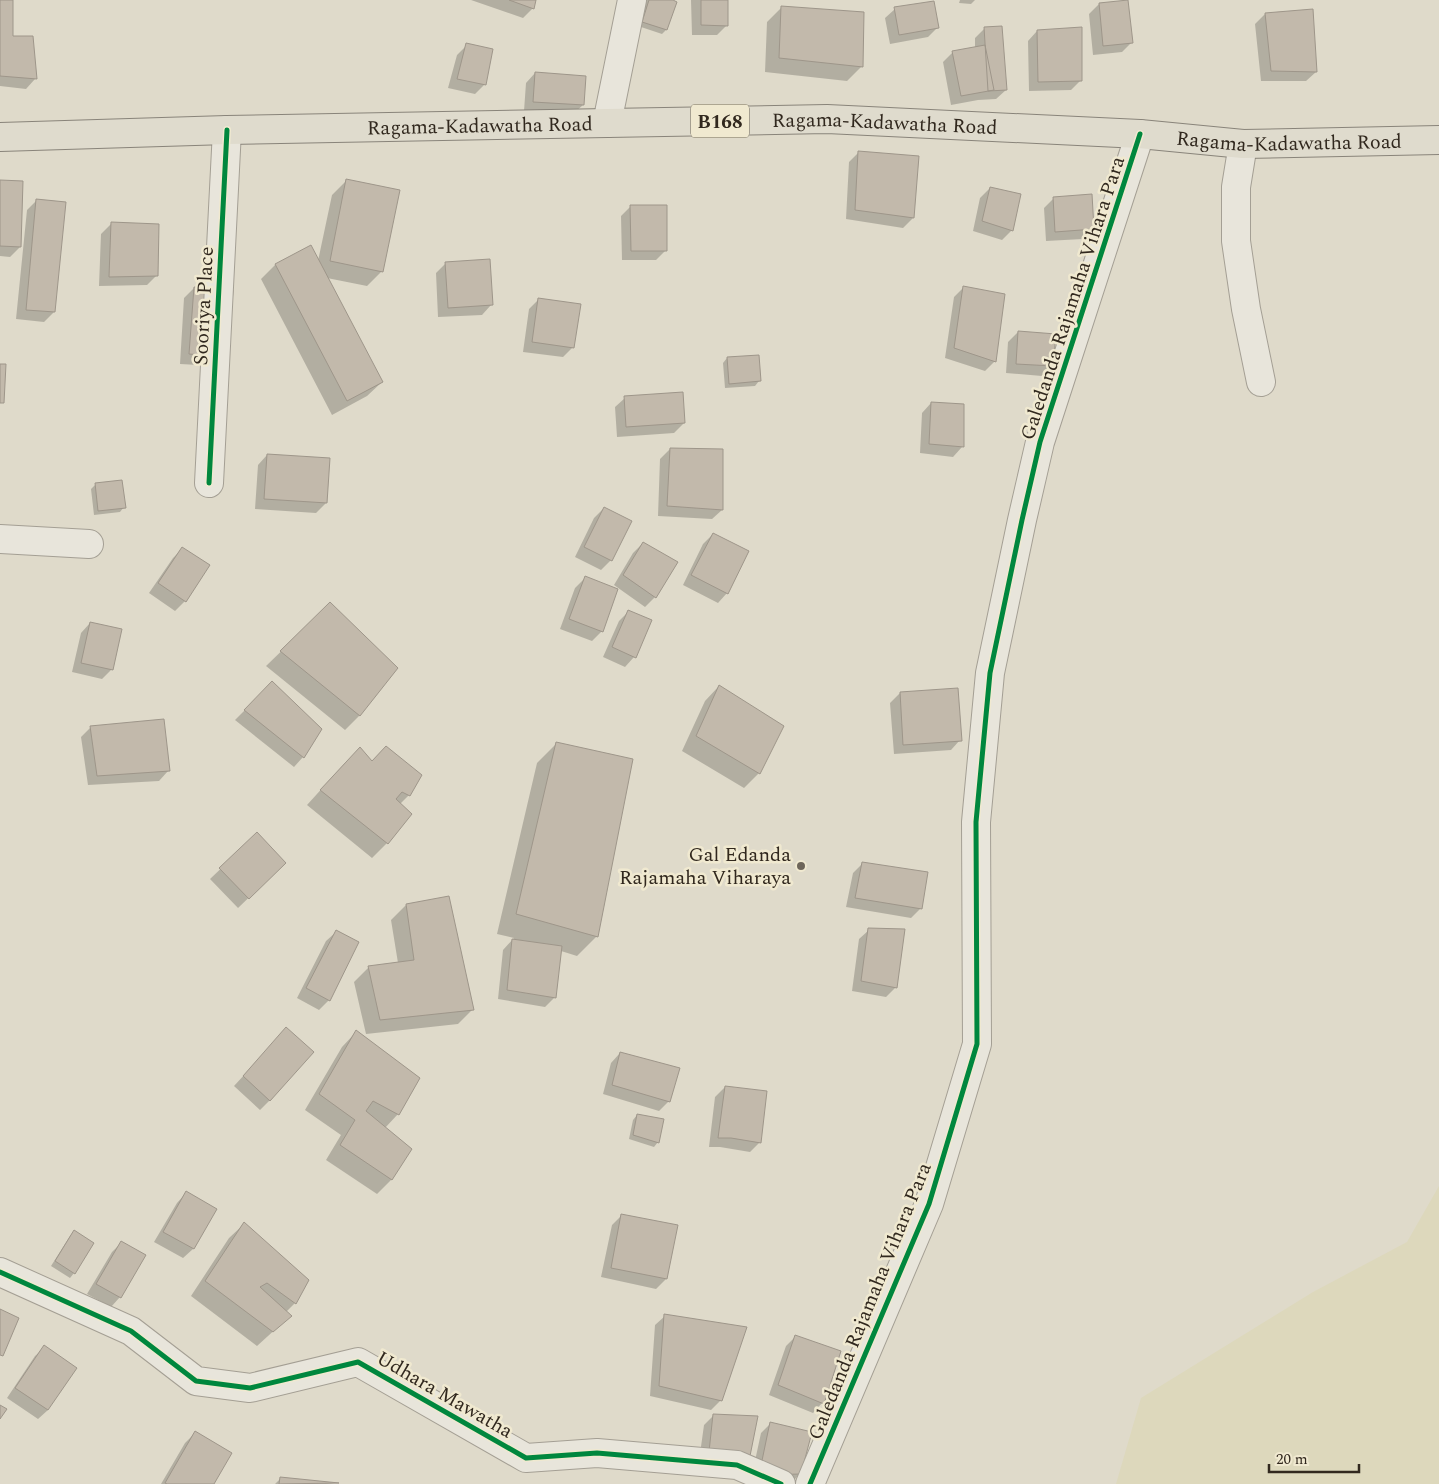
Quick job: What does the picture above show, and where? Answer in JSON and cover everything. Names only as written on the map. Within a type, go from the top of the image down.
[{"type":"main road","name":"Ragama-Kadawatha Road","points":[[0,137],[227,130],[827,119],[1140,134],[1243,144],[1439,140]]},
{"type":"street","points":[[607,123],[632,0]]},
{"type":"street","name":"Sooriya Place","points":[[209,483],[227,130]]},
{"type":"street","name":"Galedanda Rajamaha Vihara Para","points":[[810,1484],[929,1204],[977,1044],[976,822],[990,673],[1040,442],[1140,134]]},
{"type":"street","points":[[1243,144],[1236,187],[1236,242],[1246,309],[1261,382]]},
{"type":"street","points":[[0,539],[89,544]]},
{"type":"street","name":"Udhara Mawatha","points":[[0,1272],[131,1331],[196,1380],[250,1388],[358,1362],[526,1458],[597,1453],[737,1465],[781,1484]]},
{"type":"shaded area","points":[[1439,1186],[1439,1484],[1116,1484],[1141,1398],[1313,1292],[1407,1242]]},
{"type":"building","points":[[0,0],[13,0],[13,36],[33,36],[37,79],[0,76]]},
{"type":"building","points":[[509,0],[536,0],[534,9]]},
{"type":"building","points":[[649,0],[673,0],[677,2],[667,30],[642,22]]},
{"type":"building","points":[[701,0],[728,0],[728,26],[701,25]]},
{"type":"building","points":[[1128,0],[1133,43],[1103,46],[1099,3]]},
{"type":"building","points":[[934,1],[939,28],[899,35],[894,7]]},
{"type":"building","points":[[781,6],[864,12],[863,67],[779,58]]},
{"type":"building","points":[[1313,9],[1317,72],[1271,71],[1265,13]]},
{"type":"building","points":[[1002,26],[1007,90],[988,91],[984,27]]},
{"type":"building","points":[[1082,27],[1082,81],[1038,82],[1037,30]]},
{"type":"building","points":[[466,43],[493,49],[486,85],[457,79]]},
{"type":"building","points":[[985,45],[994,90],[961,96],[952,51]]},
{"type":"building","points":[[535,72],[586,76],[584,105],[533,102]]},
{"type":"building","points":[[858,151],[919,156],[914,218],[855,210]]},
{"type":"building","points":[[346,179],[400,190],[383,272],[330,261]]},
{"type":"building","points":[[0,180],[23,181],[21,247],[0,246]]},
{"type":"building","points":[[990,187],[1021,194],[1013,231],[982,221]]},
{"type":"building","points":[[1092,194],[1094,229],[1055,232],[1053,197]]},
{"type":"building","points":[[36,199],[66,202],[55,312],[26,310]]},
{"type":"building","points":[[630,205],[667,205],[667,251],[631,251]]},
{"type":"building","points":[[111,222],[159,224],[158,276],[109,277]]},
{"type":"building","points":[[311,245],[383,382],[347,401],[275,264]]},
{"type":"building","points":[[490,259],[493,305],[448,308],[445,262]]},
{"type":"building","points":[[963,286],[1005,294],[996,362],[954,348]]},
{"type":"building","points":[[194,287],[233,290],[228,357],[189,354]]},
{"type":"building","points":[[538,298],[581,304],[574,348],[532,342]]},
{"type":"building","points":[[1018,331],[1056,334],[1053,366],[1016,364]]},
{"type":"building","points":[[759,355],[761,381],[729,384],[727,357]]},
{"type":"building","points":[[0,364],[6,364],[4,403],[0,403]]},
{"type":"building","points":[[683,392],[685,423],[626,427],[624,396]]},
{"type":"building","points":[[931,402],[964,404],[964,447],[929,444]]},
{"type":"building","points":[[670,448],[723,449],[723,510],[667,506]]},
{"type":"building","points":[[267,454],[330,458],[327,503],[264,499]]},
{"type":"building","points":[[122,480],[126,508],[98,511],[95,483]]},
{"type":"building","points":[[604,507],[632,521],[612,561],[584,547]]},
{"type":"building","points":[[713,533],[749,551],[728,594],[691,575]]},
{"type":"building","points":[[643,542],[678,562],[656,598],[623,575]]},
{"type":"building","points":[[182,547],[210,565],[186,602],[158,583]]},
{"type":"building","points":[[585,576],[618,589],[603,632],[569,619]]},
{"type":"building","points":[[330,602],[398,668],[360,716],[280,651]]},
{"type":"building","points":[[628,610],[652,620],[636,658],[612,647]]},
{"type":"building","points":[[90,622],[122,629],[113,670],[81,663]]},
{"type":"building","points":[[272,681],[322,729],[304,758],[244,710]]},
{"type":"building","points":[[719,685],[784,726],[760,774],[696,736]]},
{"type":"building","points":[[958,688],[962,741],[903,745],[900,692]]},
{"type":"building","points":[[164,719],[170,771],[97,776],[90,726]]},
{"type":"building","points":[[556,742],[633,759],[598,937],[516,914]]},
{"type":"building","points":[[386,746],[422,775],[410,796],[402,792],[396,799],[412,814],[388,844],[320,790],[360,747],[372,761]]},
{"type":"building","points":[[257,832],[286,863],[249,899],[219,868]]},
{"type":"building","points":[[862,862],[928,872],[922,909],[855,898]]},
{"type":"building","points":[[449,896],[474,1010],[380,1020],[368,966],[414,960],[406,904]]},
{"type":"building","points":[[868,928],[905,929],[897,988],[861,981]]},
{"type":"building","points":[[336,930],[359,942],[330,1001],[306,988]]},
{"type":"building","points":[[512,939],[562,946],[556,998],[507,990]]},
{"type":"building","points":[[286,1027],[314,1052],[270,1101],[243,1076]]},
{"type":"building","points":[[356,1030],[420,1078],[399,1115],[373,1101],[366,1111],[412,1149],[392,1180],[340,1145],[355,1120],[319,1094]]},
{"type":"building","points":[[620,1052],[680,1068],[670,1102],[612,1085]]},
{"type":"building","points":[[725,1086],[767,1091],[761,1143],[731,1138],[718,1138]]},
{"type":"building","points":[[637,1114],[664,1119],[659,1143],[633,1135]]},
{"type":"building","points":[[186,1191],[217,1209],[194,1249],[163,1232]]},
{"type":"building","points":[[621,1214],[678,1225],[667,1279],[611,1268]]},
{"type":"building","points":[[244,1222],[309,1280],[296,1304],[267,1283],[260,1287],[292,1316],[273,1332],[205,1281]]},
{"type":"building","points":[[74,1230],[94,1243],[75,1274],[55,1261]]},
{"type":"building","points":[[121,1241],[146,1255],[121,1298],[96,1284]]},
{"type":"building","points":[[0,1309],[19,1318],[3,1356],[0,1355]]},
{"type":"building","points":[[664,1314],[747,1327],[722,1401],[659,1386]]},
{"type":"building","points":[[795,1335],[841,1351],[824,1404],[778,1385]]},
{"type":"building","points":[[44,1345],[77,1368],[48,1410],[15,1388]]},
{"type":"building","points":[[0,1405],[7,1409],[0,1419]]},
{"type":"building","points":[[713,1414],[758,1416],[750,1456],[709,1452]]},
{"type":"building","points":[[770,1422],[812,1432],[801,1474],[759,1475]]},
{"type":"building","points":[[195,1431],[232,1453],[214,1484],[165,1483]]},
{"type":"building","points":[[280,1477],[339,1483],[279,1484]]},
{"type":"cycle path","points":[[209,483],[227,130]]},
{"type":"cycle path","points":[[810,1484],[929,1204],[977,1044],[976,822],[990,673],[1040,442],[1140,134]]},
{"type":"cycle path","points":[[0,1272],[131,1331],[196,1381],[250,1388],[358,1362],[526,1458],[597,1453],[737,1465],[781,1484]]},
{"type":"place","name":"Gal Edanda Rajamaha Viharaya","points":[[801,866]]}]
